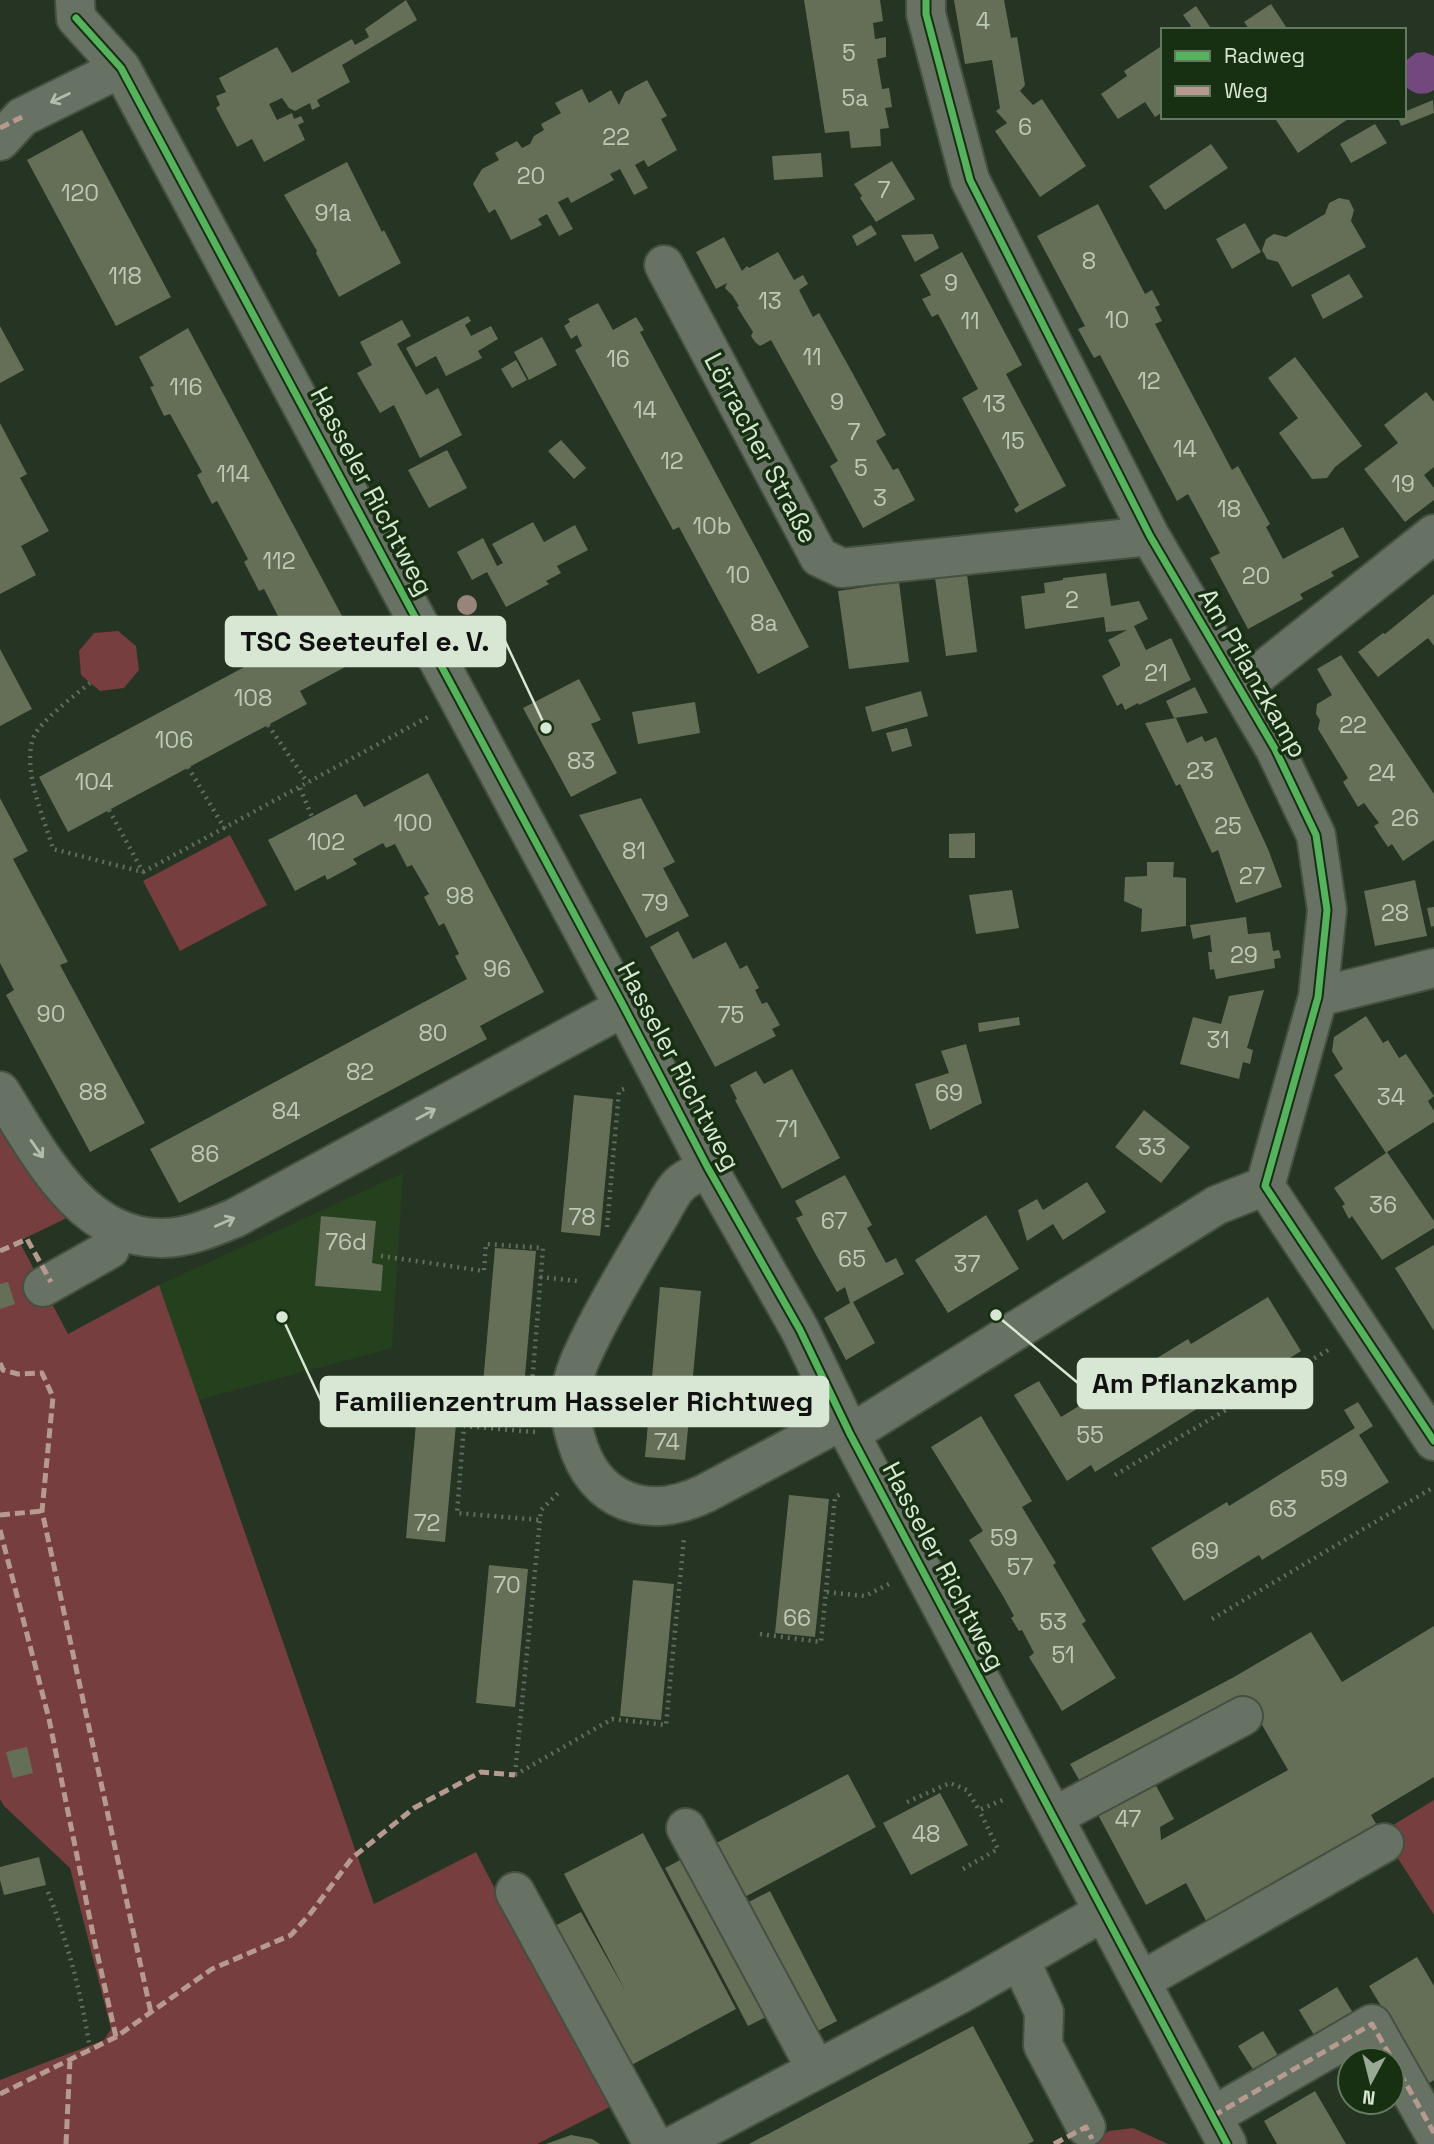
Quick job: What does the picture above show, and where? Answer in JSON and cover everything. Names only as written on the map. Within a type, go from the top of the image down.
[{"type":"street","name":"Am Pflanzkamp","points":[[926,0],[926,14],[970,180],[1150,536],[1275,749],[1316,835],[1327,910],[1318,997],[1265,1186]]},
{"type":"street","name":"Hasseler Richtweg","points":[[75,9],[121,68],[708,1168],[800,1331],[846,1427],[1220,2130],[1373,2024],[1434,2133]]},
{"type":"street","points":[[7,123],[121,68]]},
{"type":"street","name":"Lörracher Straße","points":[[664,265],[819,557],[842,568],[1150,536]]},
{"type":"street","points":[[1241,688],[1434,534]]},
{"type":"street","points":[[1318,997],[1434,968]]},
{"type":"street","name":"Hasseler Richtweg","points":[[0,1091],[35,1147],[73,1196],[94,1216],[116,1228],[147,1238],[166,1239],[216,1226],[624,1007]]},
{"type":"street","name":"Hasseler Richtweg","points":[[580,1450],[569,1410],[572,1388],[584,1352],[617,1285],[680,1184],[708,1168]]},
{"type":"street","points":[[580,1450],[602,1486],[638,1505],[657,1508],[687,1503],[846,1427],[1217,1205],[1265,1186],[1434,1441]]},
{"type":"street","points":[[43,1287],[110,1249],[116,1228]]},
{"type":"street","points":[[1047,1801],[1243,1716]]},
{"type":"street","points":[[686,1828],[816,2070]]},
{"type":"street","points":[[1141,1981],[1384,1843]]},
{"type":"street","points":[[515,1892],[653,2144]]},
{"type":"street","points":[[676,2144],[1018,1962],[1103,1912]]},
{"type":"street","points":[[1018,1962],[1044,2012],[1042,2045],[1086,2127]]},
{"type":"path","points":[[90,683],[62,705],[34,736],[29,770],[53,849],[143,872],[460,700]]},
{"type":"path","points":[[268,725],[308,783]]},
{"type":"path","points":[[188,767],[225,829]]},
{"type":"path","points":[[300,788],[312,817]]},
{"type":"path","points":[[109,810],[143,872]]},
{"type":"path","points":[[607,1233],[619,1091],[660,1074]]},
{"type":"path","points":[[381,1256],[484,1271],[486,1244],[543,1248],[531,1384],[572,1388]]},
{"type":"path","points":[[1115,1475],[1361,1331]]},
{"type":"path","points":[[540,1520],[457,1513],[464,1426],[556,1434],[580,1450],[541,1510],[515,1775],[612,1719],[666,1725],[687,1503]]},
{"type":"path","points":[[760,1634],[821,1642],[835,1497],[872,1476]]},
{"type":"path","points":[[1212,1619],[1434,1487]]},
{"type":"path","points":[[827,1592],[866,1596],[921,1568]]},
{"type":"path","points":[[907,1802],[950,1783],[967,1790],[998,1849],[962,1868]]},
{"type":"path","points":[[979,1810],[1047,1801]]},
{"type":"path","points":[[48,1892],[77,1982],[90,2050]]},
{"type":"shaded area","points":[[1424,52],[1434,56],[1434,90],[1422,94],[1406,86],[1406,60],[1416,53]]},
{"type":"shaded area","points":[[118,631],[136,646],[139,670],[124,688],[100,691],[81,675],[79,651],[94,633]]},
{"type":"shaded area","points":[[230,835],[267,905],[180,951],[143,881]]},
{"type":"shaded area","points":[[0,1100],[75,1214],[19,1241],[68,1334],[159,1285],[374,1904],[476,1852],[568,2031],[612,2106],[537,2144],[0,2144],[0,2080],[104,2040],[111,2029],[70,1868],[4,1806],[0,1799]]},
{"type":"shaded area","points":[[403,1173],[392,1348],[198,1400],[159,1285]]},
{"type":"shaded area","points":[[1434,1800],[1434,1915],[1392,1849],[1385,1830]]},
{"type":"shaded area","points":[[1133,2128],[1168,2144],[1083,2144],[1109,2131]]},
{"type":"building","points":[[406,0],[417,20],[342,65],[350,82],[317,100],[320,106],[312,110],[310,103],[295,111],[289,108],[282,98],[269,104],[277,120],[292,113],[294,119],[301,116],[304,122],[298,125],[305,140],[264,162],[252,139],[237,147],[216,108],[220,105],[216,96],[226,92],[219,78],[277,47],[292,73],[352,39],[355,45],[369,37],[365,29]]},
{"type":"building","points":[[804,0],[880,0],[883,21],[873,23],[875,39],[886,37],[886,57],[877,59],[882,89],[889,88],[892,107],[885,108],[889,128],[880,129],[881,146],[851,148],[849,131],[825,133]]},
{"type":"building","points":[[954,0],[1004,0],[1011,38],[1017,37],[1025,85],[1020,91],[1033,105],[1042,99],[1086,166],[1040,197],[995,131],[1007,123],[996,111],[1000,108],[992,60],[965,64]]},
{"type":"building","points":[[1271,4],[1287,28],[1248,28],[1244,22]]},
{"type":"building","points":[[1196,6],[1211,28],[1188,28],[1191,26],[1183,15]]},
{"type":"building","points":[[1161,46],[1161,113],[1155,117],[1145,102],[1118,119],[1101,94],[1127,76],[1124,71]]},
{"type":"building","points":[[647,80],[667,116],[661,119],[677,150],[648,167],[644,160],[635,165],[648,188],[634,195],[620,169],[610,174],[614,180],[571,203],[568,197],[558,202],[573,229],[559,236],[547,214],[538,219],[542,225],[511,240],[495,209],[489,213],[473,184],[482,169],[499,160],[495,153],[517,141],[522,148],[530,144],[534,136],[544,130],[541,124],[561,113],[555,103],[582,89],[589,103],[611,90],[619,105],[625,92]]},
{"type":"building","points":[[1433,100],[1434,113],[1401,126],[1399,119],[1406,119],[1406,111]]},
{"type":"building","points":[[1275,119],[1348,119],[1298,153]]},
{"type":"building","points":[[1375,124],[1387,143],[1351,163],[1340,144]]},
{"type":"building","points":[[82,130],[171,297],[116,326],[27,160]]},
{"type":"building","points":[[1211,144],[1228,168],[1165,210],[1149,186]]},
{"type":"building","points":[[821,153],[823,177],[774,180],[772,156]]},
{"type":"building","points":[[892,161],[915,199],[876,222],[854,184]]},
{"type":"building","points":[[347,162],[382,232],[384,230],[401,263],[339,297],[317,251],[284,195]]},
{"type":"building","points":[[1339,198],[1349,200],[1354,210],[1351,221],[1366,247],[1292,287],[1278,262],[1267,259],[1262,250],[1266,239],[1274,234],[1286,237],[1325,214],[1329,203]]},
{"type":"building","points":[[1098,204],[1145,294],[1152,290],[1160,305],[1155,307],[1162,321],[1155,324],[1232,470],[1238,466],[1270,524],[1266,527],[1283,559],[1343,527],[1359,557],[1331,572],[1334,576],[1300,594],[1303,599],[1248,629],[1210,558],[1220,553],[1188,494],[1177,501],[1100,355],[1094,358],[1078,329],[1085,326],[1037,236]]},
{"type":"building","points":[[1245,223],[1261,252],[1232,269],[1216,239]]},
{"type":"building","points":[[871,225],[877,234],[857,246],[852,236]]},
{"type":"building","points":[[933,234],[939,248],[915,262],[901,235]]},
{"type":"building","points":[[724,237],[742,271],[778,252],[794,280],[803,275],[808,284],[799,290],[813,317],[819,313],[853,374],[886,435],[876,441],[893,470],[898,468],[915,500],[863,528],[830,466],[838,461],[771,340],[760,346],[755,342],[751,336],[753,332],[737,307],[739,306],[725,288],[727,283],[716,289],[696,252]]},
{"type":"building","points":[[962,252],[1022,365],[1006,374],[1066,486],[1016,513],[1014,509],[1019,505],[962,398],[978,389],[938,314],[932,317],[922,299],[931,295],[920,275]]},
{"type":"building","points":[[1349,274],[1363,297],[1323,319],[1311,295]]},
{"type":"building","points":[[598,303],[613,330],[636,317],[644,330],[640,332],[809,647],[758,674],[679,527],[673,530],[575,350],[582,346],[577,335],[571,339],[564,326],[570,322],[568,319]]},
{"type":"building","points":[[468,316],[471,321],[465,325],[471,336],[491,326],[498,339],[478,351],[482,358],[446,376],[436,356],[416,367],[406,348]]},
{"type":"building","points":[[402,320],[411,336],[397,344],[426,395],[438,388],[462,435],[420,458],[394,405],[380,413],[357,373],[372,365],[360,342]]},
{"type":"building","points":[[0,326],[24,370],[0,383]]},
{"type":"building","points":[[188,328],[364,657],[300,691],[307,704],[68,832],[39,777],[287,644],[274,620],[279,618],[264,589],[259,591],[244,562],[248,559],[217,501],[212,504],[197,475],[202,472],[170,414],[164,416],[150,387],[154,386],[139,357]]},
{"type":"building","points":[[542,337],[557,365],[529,380],[514,352]]},
{"type":"building","points":[[1295,357],[1362,446],[1335,467],[1327,478],[1312,479],[1279,433],[1298,418],[1268,378]]},
{"type":"building","points":[[516,360],[527,380],[512,388],[501,369]]},
{"type":"building","points":[[1426,392],[1434,402],[1434,467],[1424,475],[1434,488],[1434,500],[1405,522],[1364,469],[1398,443],[1384,425]]},
{"type":"building","points":[[0,423],[27,474],[20,478],[49,531],[21,546],[36,575],[0,594]]},
{"type":"building","points":[[561,440],[586,468],[574,479],[548,451]]},
{"type":"building","points":[[447,450],[467,488],[429,508],[408,470]]},
{"type":"building","points":[[533,522],[544,542],[575,525],[588,550],[557,566],[561,573],[546,581],[549,584],[506,607],[487,572],[472,580],[457,552],[483,538],[497,566],[503,563],[492,544]]},
{"type":"building","points":[[1106,573],[1111,606],[1139,601],[1148,619],[1134,626],[1146,650],[1171,638],[1191,680],[1125,710],[1122,703],[1117,706],[1102,676],[1120,666],[1108,640],[1127,630],[1106,632],[1104,617],[1025,629],[1021,596],[1045,593],[1044,583]]},
{"type":"building","points":[[967,574],[977,652],[946,656],[935,578]]},
{"type":"building","points":[[899,582],[909,662],[849,669],[838,591]]},
{"type":"building","points":[[1434,594],[1434,646],[1428,638],[1378,677],[1358,652]]},
{"type":"building","points":[[0,649],[32,709],[0,726]]},
{"type":"building","points":[[1341,655],[1434,794],[1434,840],[1403,861],[1392,844],[1388,847],[1381,837],[1374,826],[1379,823],[1364,803],[1358,807],[1343,782],[1348,778],[1318,729],[1320,720],[1316,714],[1317,704],[1332,695],[1317,669]]},
{"type":"building","points":[[579,679],[601,720],[591,724],[617,773],[571,797],[523,708]]},
{"type":"building","points":[[1195,687],[1208,713],[1174,718],[1166,701]]},
{"type":"building","points":[[921,691],[928,716],[872,732],[865,707]]},
{"type":"building","points":[[695,702],[700,733],[638,744],[632,712]]},
{"type":"building","points":[[1176,718],[1187,743],[1202,736],[1205,742],[1216,737],[1268,849],[1282,887],[1236,903],[1218,850],[1212,853],[1180,784],[1176,786],[1145,723]]},
{"type":"building","points":[[907,728],[912,746],[892,752],[886,733]]},
{"type":"building","points":[[428,773],[544,992],[480,1026],[487,1039],[179,1203],[150,1149],[467,979],[455,956],[459,954],[444,923],[439,926],[424,897],[429,894],[412,865],[407,867],[395,844],[386,848],[383,843],[353,859],[357,864],[327,880],[325,875],[295,891],[268,840],[356,794],[364,807]]},
{"type":"building","points":[[0,798],[28,851],[13,859],[68,962],[60,965],[145,1123],[90,1152],[6,995],[14,990],[0,963]]},
{"type":"building","points":[[641,798],[675,862],[663,868],[689,916],[646,938],[579,815]]},
{"type":"building","points":[[975,833],[975,858],[949,858],[949,834]]},
{"type":"building","points":[[1147,862],[1174,862],[1173,877],[1186,878],[1186,926],[1141,932],[1142,909],[1124,901],[1125,877],[1147,876]]},
{"type":"building","points":[[1415,880],[1427,936],[1375,946],[1364,891]]},
{"type":"building","points":[[1012,890],[1019,928],[976,934],[969,895]]},
{"type":"building","points":[[1434,907],[1434,926],[1431,927],[1427,908]]},
{"type":"building","points":[[1246,917],[1248,934],[1270,932],[1273,951],[1279,950],[1281,958],[1274,959],[1275,968],[1216,979],[1214,969],[1210,970],[1210,935],[1193,939],[1190,925]]},
{"type":"building","points":[[678,931],[693,959],[726,942],[740,969],[747,965],[759,988],[755,990],[762,1004],[767,1002],[780,1025],[772,1029],[776,1036],[715,1067],[650,947]]},
{"type":"building","points":[[1264,990],[1247,1048],[1253,1050],[1250,1064],[1243,1062],[1239,1079],[1180,1064],[1193,1017],[1221,1024],[1229,996]]},
{"type":"building","points":[[1366,1016],[1383,1043],[1388,1040],[1399,1058],[1406,1054],[1434,1096],[1428,1101],[1434,1111],[1434,1122],[1387,1152],[1434,1221],[1434,1228],[1382,1260],[1352,1216],[1349,1219],[1342,1206],[1345,1204],[1334,1188],[1386,1153],[1334,1075],[1343,1069],[1332,1051],[1334,1037]]},
{"type":"building","points":[[1019,1017],[1020,1025],[979,1032],[978,1023]]},
{"type":"building","points":[[966,1044],[982,1103],[930,1130],[915,1084],[949,1073],[941,1051]]},
{"type":"building","points":[[792,1069],[840,1158],[782,1189],[735,1100],[737,1099],[730,1085],[756,1071],[764,1084]]},
{"type":"building","points":[[574,1095],[613,1099],[600,1236],[561,1232]]},
{"type":"building","points":[[1144,1110],[1190,1147],[1161,1183],[1115,1147]]},
{"type":"building","points":[[845,1175],[872,1225],[867,1228],[886,1263],[896,1258],[904,1274],[853,1302],[875,1343],[846,1360],[824,1318],[850,1303],[845,1287],[837,1292],[796,1218],[803,1215],[795,1201]]},
{"type":"building","points":[[1087,1182],[1106,1212],[1063,1240],[1053,1224],[1027,1241],[1018,1210],[1037,1199],[1043,1210]]},
{"type":"building","points":[[986,1215],[1019,1269],[948,1313],[915,1260]]},
{"type":"building","points":[[321,1216],[376,1221],[372,1263],[383,1265],[381,1291],[315,1286]]},
{"type":"building","points":[[1434,1245],[1434,1331],[1395,1268]]},
{"type":"building","points":[[495,1248],[536,1251],[524,1387],[483,1384]]},
{"type":"building","points":[[8,1282],[15,1304],[0,1309],[0,1284]]},
{"type":"building","points":[[660,1287],[701,1291],[685,1460],[645,1457]]},
{"type":"building","points":[[1268,1297],[1301,1351],[1224,1399],[1221,1394],[1095,1472],[1091,1465],[1067,1481],[1014,1395],[1039,1381],[1061,1417],[1188,1339],[1191,1344]]},
{"type":"building","points":[[418,1400],[458,1403],[445,1542],[406,1538]]},
{"type":"building","points":[[1358,1402],[1373,1426],[1359,1435],[1389,1482],[1262,1560],[1259,1555],[1184,1601],[1151,1548],[1227,1502],[1229,1506],[1355,1428],[1344,1410]]},
{"type":"building","points":[[981,1416],[1032,1501],[1022,1507],[1056,1563],[1053,1565],[1086,1621],[1082,1624],[1116,1678],[1062,1711],[1029,1657],[1034,1653],[1022,1630],[1019,1631],[1011,1618],[1014,1616],[969,1540],[983,1531],[931,1447]]},
{"type":"building","points":[[789,1495],[829,1499],[815,1637],[775,1633]]},
{"type":"building","points":[[489,1565],[528,1569],[515,1707],[476,1703]]},
{"type":"building","points":[[633,1580],[674,1584],[661,1720],[620,1716]]},
{"type":"building","points":[[1434,1626],[1434,1777],[1371,1815],[1382,1834],[1211,1930],[1186,1883],[1146,1905],[1096,1811],[1153,1780],[1174,1819],[1160,1827],[1161,1840],[1288,1770],[1246,1697],[1081,1783],[1070,1764],[1234,1677],[1311,1632],[1342,1682]]},
{"type":"building","points":[[27,1747],[33,1773],[13,1778],[6,1752]]},
{"type":"building","points":[[848,1774],[876,1827],[737,1901],[709,1847]]},
{"type":"building","points":[[940,1793],[968,1845],[911,1875],[883,1823]]},
{"type":"building","points":[[643,1833],[736,2009],[626,2068],[549,1929],[581,1912],[626,1992],[564,1874]]},
{"type":"building","points":[[688,1856],[772,2014],[748,2026],[665,1868]]},
{"type":"building","points":[[39,1857],[46,1885],[4,1895],[0,1867]]},
{"type":"building","points":[[770,1891],[837,2021],[810,2035],[743,1905]]},
{"type":"building","points":[[1417,1957],[1434,1986],[1434,2080],[1428,2084],[1406,2046],[1369,1986]]},
{"type":"building","points":[[1337,1987],[1353,2013],[1314,2035],[1299,2010]]},
{"type":"building","points":[[973,2026],[1034,2141],[1028,2144],[749,2144]]},
{"type":"building","points":[[1263,2031],[1279,2057],[1254,2071],[1238,2046]]},
{"type":"building","points":[[1315,2091],[1346,2144],[1277,2144],[1264,2121]]},
{"type":"building","points":[[571,2135],[592,2139],[600,2144],[546,2144]]},
{"type":"marked path","points":[[0,128],[22,117]]},
{"type":"marked path","points":[[0,1251],[27,1239],[51,1282]]},
{"type":"marked path","points":[[0,1363],[3,1370],[18,1374],[42,1373],[53,1397],[42,1511],[151,2013]]},
{"type":"marked path","points":[[0,1515],[42,1511]]},
{"type":"marked path","points":[[0,1530],[49,1719],[116,2037]]},
{"type":"marked path","points":[[0,2094],[116,2037],[212,1969],[291,1935],[352,1858],[414,1808],[481,1772],[515,1775]]},
{"type":"marked path","points":[[1213,2116],[1372,2024],[1434,2133]]},
{"type":"marked path","points":[[66,2144],[70,2060]]},
{"type":"marked path","points":[[1054,2144],[1086,2127],[1092,2139]]},
{"type":"cycle path","points":[[926,0],[926,14],[970,180],[1150,536],[1275,749],[1316,835],[1327,910],[1318,997],[1265,1186],[1434,1441]]},
{"type":"cycle path","points":[[76,18],[121,68],[708,1168],[800,1330],[850,1434],[1227,2144]]},
{"type":"place","name":"TSC Seeteufel e. V.","points":[[546,728]]},
{"type":"place","name":"Am Pflanzkamp","points":[[996,1315]]},
{"type":"place","name":"Familienzentrum Hasseler Richtweg","points":[[282,1317]]}]
